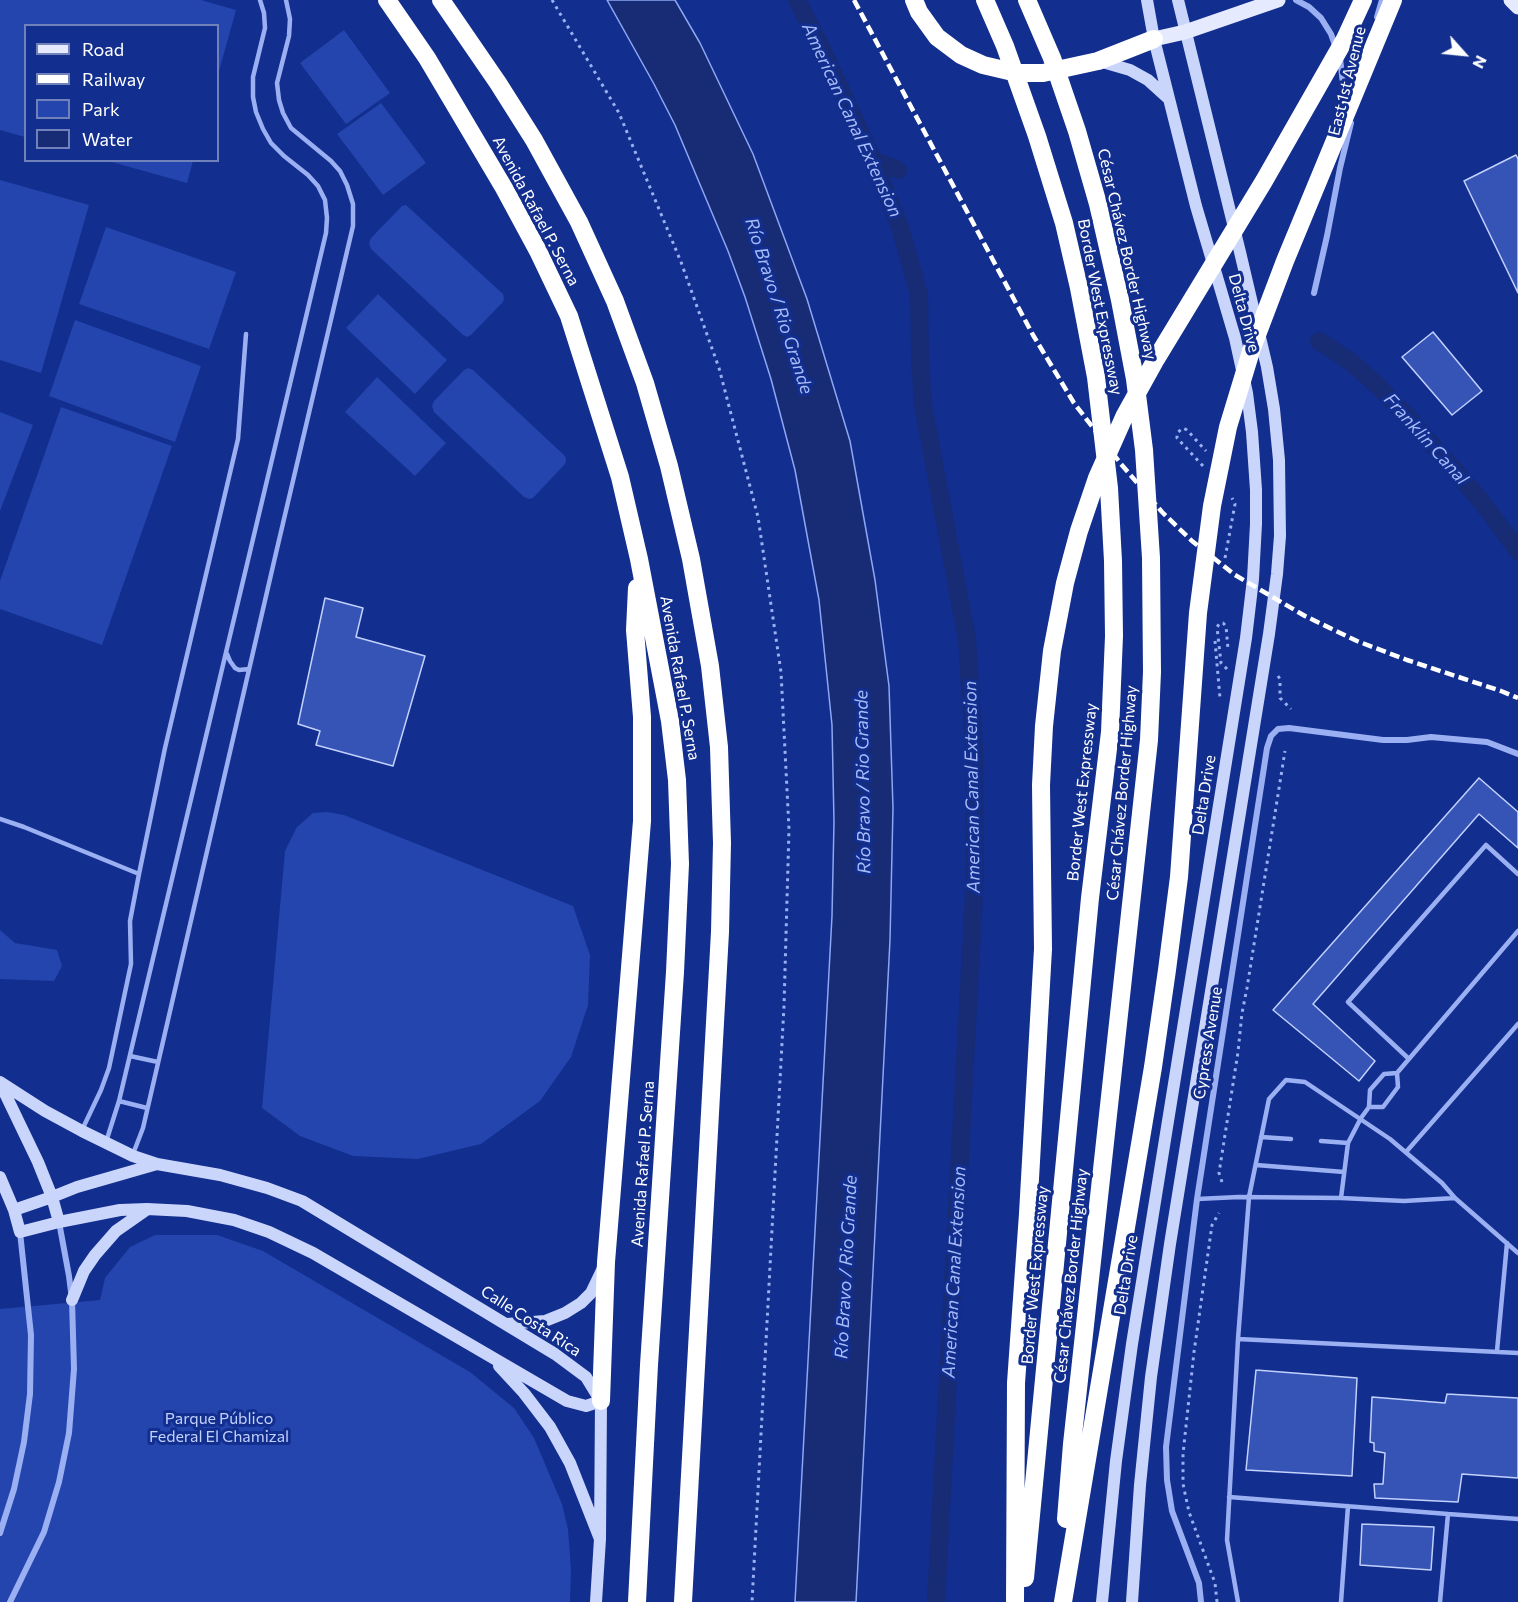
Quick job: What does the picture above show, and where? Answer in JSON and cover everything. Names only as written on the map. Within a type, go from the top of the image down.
[{"type":"highway","name":"Avenida Rafael P. Serna","points":[[387,0],[427,58],[504,188],[569,316],[620,477],[639,559],[670,721],[677,780],[680,864],[649,1365],[637,1602]]},
{"type":"highway","name":"Avenida Rafael P. Serna","points":[[441,0],[534,140],[579,222],[615,301],[645,383],[669,466],[690,559],[710,666],[719,747],[722,843],[720,932],[683,1602]]},
{"type":"highway","points":[[914,0],[919,12],[937,37],[961,55],[983,65],[1017,73],[1043,73],[1098,61],[1154,39]]},
{"type":"highway","name":"Border West Expressway","points":[[985,0],[1005,46],[1037,136],[1064,224],[1079,288],[1096,377],[1109,488],[1113,572],[1114,636],[1110,732],[1090,898],[1023,1602]]},
{"type":"highway","name":"César Chávez Border Highway","points":[[1028,0],[1052,58],[1077,131],[1096,196],[1120,300],[1135,379],[1144,450],[1151,558],[1152,672],[1149,740],[1074,1432],[1062,1602]]},
{"type":"highway","points":[[1015,1602],[1016,1383],[1042,949],[1041,785],[1044,726],[1052,651],[1065,583],[1097,478],[1125,415],[1150,368],[1264,181],[1345,39],[1363,0]]},
{"type":"highway","points":[[1062,1602],[1153,1067],[1179,877],[1198,612],[1210,518],[1228,427],[1252,348],[1393,0]]},
{"type":"highway","points":[[601,1401],[606,1262],[642,821],[642,717],[635,630],[639,559]]},
{"type":"main road","name":"Delta Drive","points":[[1102,1602],[1116,1461],[1132,1344],[1246,638],[1253,579],[1255,535],[1254,457],[1246,393],[1235,338],[1196,206],[1154,39],[1147,0]]},
{"type":"main road","name":"Delta Drive","points":[[1132,1602],[1140,1485],[1151,1377],[1170,1244],[1265,657],[1280,536],[1279,460],[1267,367],[1178,0]]},
{"type":"main road","points":[[1154,39],[1185,32],[1278,0]]},
{"type":"main road","points":[[1511,0],[1518,7]]},
{"type":"main road","points":[[1098,61],[1130,70],[1148,80],[1169,99]]},
{"type":"main road","points":[[0,1083],[45,1111],[105,1143],[157,1164]]},
{"type":"main road","points":[[0,1083],[38,1162],[59,1222]]},
{"type":"main road","name":"Calle Costa Rica","points":[[14,1210],[78,1187],[157,1164],[220,1175],[267,1188],[302,1201],[555,1353],[586,1377],[601,1401]]},
{"type":"main road","points":[[0,1177],[21,1232],[120,1210],[187,1211],[234,1220],[270,1232],[313,1253],[567,1401],[586,1406],[601,1401],[600,1539],[596,1602]]},
{"type":"main road","points":[[72,1300],[84,1271],[95,1255],[116,1231],[147,1209]]},
{"type":"main road","points":[[507,1324],[545,1321],[581,1303],[591,1293],[606,1262]]},
{"type":"main road","points":[[488,1354],[524,1393],[550,1427],[570,1463],[600,1539]]},
{"type":"street","name":"East 1st Avenue","points":[[1296,0],[1321,18],[1331,34],[1341,62],[1343,84],[1340,168]]},
{"type":"street","name":"East 1st Avenue","points":[[1314,293],[1340,168],[1382,0]]},
{"type":"street","name":"Cypress Avenue","points":[[1201,1602],[1199,1583],[1172,1511],[1167,1480],[1166,1447],[1197,1198],[1267,748],[1271,736],[1278,729],[1289,728],[1383,740],[1431,737],[1487,742],[1518,754]]},
{"type":"street","points":[[10,1602],[44,1532],[59,1482],[69,1433],[74,1369],[72,1300],[59,1222]]},
{"type":"street","points":[[0,1533],[14,1489],[24,1442],[30,1394],[31,1335],[21,1232]]},
{"type":"lane","points":[[105,1143],[119,1101],[130,1056],[326,233],[325,200],[318,186],[272,143],[256,112],[253,77],[265,28],[260,0]]},
{"type":"lane","points":[[133,1156],[143,1128],[353,226],[353,204],[340,171],[291,128],[279,100],[277,83],[289,36],[290,19],[286,0]]},
{"type":"lane","points":[[82,1131],[109,1068],[131,964],[130,921],[139,874],[165,748],[238,439],[246,334]]},
{"type":"lane","points":[[227,651],[235,668],[249,669]]},
{"type":"lane","points":[[0,819],[139,874]]},
{"type":"lane","points":[[1408,1059],[1348,1002],[1485,845],[1518,874]]},
{"type":"lane","points":[[1369,1107],[1383,1107],[1398,1087],[1397,1073],[1518,932]]},
{"type":"lane","points":[[1406,1152],[1518,1024]]},
{"type":"lane","points":[[130,1056],[158,1062]]},
{"type":"lane","points":[[1341,1198],[1348,1143],[1369,1107],[1370,1089],[1384,1074],[1397,1073]]},
{"type":"lane","points":[[1238,1602],[1227,1540],[1238,1339],[1249,1197],[1269,1099],[1286,1080],[1305,1082],[1390,1139],[1518,1253]]},
{"type":"lane","points":[[119,1101],[147,1108]]},
{"type":"lane","points":[[1261,1137],[1291,1139]]},
{"type":"lane","points":[[1321,1141],[1348,1143]]},
{"type":"lane","points":[[1256,1165],[1344,1172]]},
{"type":"lane","points":[[1197,1198],[1341,1198],[1404,1201],[1455,1198]]},
{"type":"lane","points":[[1497,1352],[1507,1243]]},
{"type":"lane","points":[[1238,1339],[1518,1353]]},
{"type":"lane","points":[[1229,1497],[1518,1519]]},
{"type":"lane","points":[[1341,1602],[1348,1506]]},
{"type":"lane","points":[[1440,1602],[1448,1514]]},
{"type":"path","points":[[1276,674],[1280,679],[1280,698],[1291,709]]},
{"type":"path","points":[[1222,1182],[1219,1173],[1242,1013],[1285,752]]},
{"type":"path","points":[[1217,1602],[1215,1583],[1189,1512],[1184,1484],[1183,1454],[1194,1352],[1212,1225],[1219,1213]]},
{"type":"green space","points":[[0,0],[201,0],[236,10],[219,71],[219,24],[24,24],[24,137],[0,130]]},
{"type":"green space","points":[[344,30],[390,93],[346,124],[300,63]]},
{"type":"green space","points":[[381,103],[426,163],[383,195],[337,134]]},
{"type":"green space","points":[[112,162],[192,162],[187,183]]},
{"type":"green space","points":[[0,180],[89,205],[41,373],[0,360]]},
{"type":"green space","points":[[406,205],[503,294],[503,302],[467,337],[371,249],[369,243],[371,238],[402,206]]},
{"type":"green space","points":[[106,227],[236,272],[209,349],[79,304]]},
{"type":"green space","points":[[378,294],[447,360],[415,394],[346,328]]},
{"type":"green space","points":[[75,320],[201,366],[175,442],[49,396]]},
{"type":"green space","points":[[468,368],[473,370],[565,456],[565,464],[533,498],[524,497],[434,412],[432,406],[434,401]]},
{"type":"green space","points":[[377,377],[446,443],[415,476],[345,412]]},
{"type":"green space","points":[[61,407],[172,446],[102,645],[0,609],[0,581]]},
{"type":"green space","points":[[0,412],[33,425],[0,511]]},
{"type":"green space","points":[[327,812],[344,815],[573,906],[590,955],[588,1005],[571,1057],[540,1101],[481,1144],[418,1159],[353,1156],[300,1136],[262,1108],[285,851],[297,827],[313,813]]},
{"type":"green space","points":[[0,930],[15,943],[57,950],[62,966],[54,981],[0,979]]},
{"type":"green space","name":"Parque Público Federal El Chamizal","points":[[155,1235],[217,1235],[263,1251],[470,1372],[514,1408],[534,1438],[562,1504],[568,1529],[571,1570],[570,1602],[0,1602],[0,1309],[100,1300],[105,1278],[130,1247]]},
{"type":"water","name":"Río Bravo / Rio Grande","points":[[607,0],[675,0],[700,43],[753,154],[807,299],[850,441],[875,580],[889,686],[893,808],[890,940],[856,1602],[795,1602],[832,916],[834,822],[832,725],[819,600],[795,470],[771,379],[745,297],[675,125]]},
{"type":"building","points":[[1516,155],[1518,159],[1518,293],[1464,181]]},
{"type":"building","points":[[1433,332],[1482,391],[1452,415],[1402,357]]},
{"type":"building","points":[[325,598],[363,608],[356,637],[425,656],[393,766],[316,745],[320,731],[298,724]]},
{"type":"building","points":[[1479,778],[1518,812],[1518,848],[1479,814],[1313,1004],[1375,1061],[1359,1081],[1273,1010]]},
{"type":"building","points":[[1256,1370],[1357,1378],[1352,1476],[1246,1470]]},
{"type":"building","points":[[1447,1394],[1518,1398],[1518,1478],[1462,1474],[1458,1502],[1375,1498],[1374,1484],[1383,1484],[1385,1453],[1374,1451],[1374,1443],[1370,1442],[1372,1397],[1445,1403]]},
{"type":"building","points":[[1362,1524],[1434,1527],[1431,1570],[1360,1565]]},
{"type":"waterway","name":"American Canal Extension","points":[[797,0],[873,160],[900,227],[919,294],[923,405],[967,639],[974,748],[975,875],[936,1602]]},
{"type":"waterway","name":"Franklin Canal","points":[[873,160],[898,170]]},
{"type":"waterway","name":"Franklin Canal","points":[[1319,341],[1351,362],[1379,387],[1481,501],[1518,551]]},
{"type":"railway","points":[[854,0],[1033,335],[1074,403],[1162,512],[1192,541],[1235,575],[1305,616],[1357,641],[1518,698]]}]
